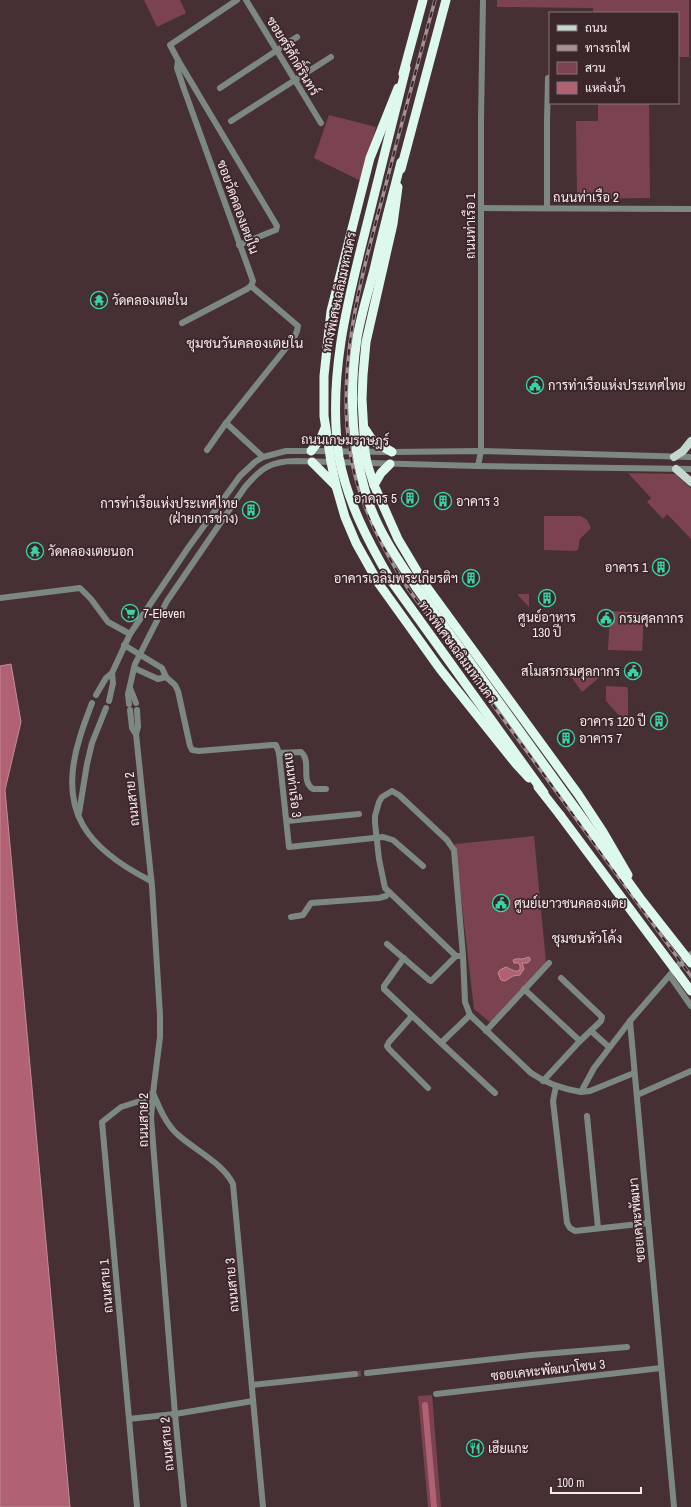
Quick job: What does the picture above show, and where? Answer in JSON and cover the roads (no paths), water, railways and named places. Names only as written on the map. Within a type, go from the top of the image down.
[{"type":"highway","name":"ทางพิเศษเฉลิมมหานคร","points":[[423,0],[351,287],[343,330],[338,365],[336,405],[340,457],[353,505],[363,529],[390,579],[544,793],[691,991]]},
{"type":"highway","name":"ทางพิเศษเฉลิมมหานคร","points":[[446,0],[357,336],[353,371],[352,408],[357,456],[369,501],[389,544],[412,581],[640,898],[691,963]]},
{"type":"highway","points":[[406,68],[370,158],[331,311],[324,376],[324,416],[331,462],[345,517],[356,542],[379,584],[403,619],[450,681],[516,764],[544,793]]},
{"type":"highway","points":[[402,162],[393,224],[366,342],[363,375],[365,452],[374,485],[398,539],[426,586],[578,794],[603,832],[640,898]]},
{"type":"highway","points":[[311,450],[321,438],[326,427]]},
{"type":"highway","points":[[364,428],[373,441],[392,452]]},
{"type":"highway","points":[[312,462],[336,486]]},
{"type":"highway","points":[[374,485],[381,473],[390,464]]},
{"type":"main road","points":[[674,457],[691,441]]},
{"type":"main road","points":[[676,469],[691,482]]},
{"type":"street","points":[[237,0],[170,45],[277,226],[276,230],[273,232],[239,245]]},
{"type":"street","name":"ซอยศรีศักดิ์รินทร์","points":[[246,0],[321,122]]},
{"type":"street","name":"ถนนท่าเรือ 1","points":[[478,466],[481,451],[481,111],[483,0]]},
{"type":"street","points":[[220,88],[297,37]]},
{"type":"street","points":[[231,121],[331,57]]},
{"type":"street","name":"ซอยวัดคลองเตยใน","points":[[178,60],[177,68],[184,89],[239,245],[252,277],[253,283],[251,286]]},
{"type":"street","points":[[547,208],[546,121],[548,78]]},
{"type":"street","name":"ถนนท่าเรือ 2","points":[[481,208],[691,209]]},
{"type":"street","points":[[182,323],[251,286],[298,326],[294,338],[226,423],[207,450]]},
{"type":"street","points":[[226,423],[263,457]]},
{"type":"street","name":"ถนนเกษมราษฎร์","points":[[112,671],[130,634],[188,548],[240,476],[255,462],[263,457],[286,450],[311,450],[365,452],[481,451],[691,457]]},
{"type":"street","name":"ถนนเกษมราษฎร์","points":[[136,734],[132,728],[128,694],[139,654],[177,584],[252,479],[263,469],[280,462],[331,462],[691,469]]},
{"type":"street","points":[[0,598],[80,588],[91,598],[108,622],[130,634]]},
{"type":"street","name":"ถนนท่าเรือ 3","points":[[124,645],[162,668],[166,677],[175,685],[178,691],[192,750],[198,751],[272,744],[276,745],[279,753],[289,847],[376,837],[388,838],[393,840],[422,866]]},
{"type":"street","points":[[134,668],[158,679],[166,677]]},
{"type":"street","points":[[96,695],[112,671]]},
{"type":"street","points":[[109,700],[114,683],[112,671]]},
{"type":"street","points":[[130,685],[136,706],[138,727],[136,734]]},
{"type":"street","points":[[92,703],[74,760],[73,793],[79,817],[86,832],[99,848],[129,870],[151,881]]},
{"type":"street","points":[[79,817],[87,764],[92,743],[106,708]]},
{"type":"street","name":"ถนนสาย 2","points":[[136,734],[151,881],[160,1015],[160,1037],[151,1118],[184,1507]]},
{"type":"street","points":[[279,753],[301,752],[305,757],[307,783],[313,789],[326,789]]},
{"type":"street","points":[[459,956],[385,888],[376,837],[375,816],[382,797],[392,791],[399,794],[447,840],[454,850],[459,956],[465,1002],[470,1015],[531,1073],[543,1081],[556,1086],[581,1092],[590,1092],[634,1072]]},
{"type":"street","points":[[287,821],[359,814]]},
{"type":"street","points":[[291,917],[303,915],[311,904],[379,898],[386,896],[389,892]]},
{"type":"street","points":[[387,944],[431,981],[459,956]]},
{"type":"street","points":[[581,1092],[594,1068],[609,1047],[681,962],[691,954]]},
{"type":"street","points":[[404,958],[384,988],[495,1093]]},
{"type":"street","points":[[486,1031],[549,963]]},
{"type":"street","points":[[670,976],[691,1006]]},
{"type":"street","points":[[543,1081],[601,1021],[602,1017],[561,978]]},
{"type":"street","points":[[524,989],[580,1041]]},
{"type":"street","points":[[441,1043],[470,1015]]},
{"type":"street","points":[[412,1016],[389,1042],[388,1046],[389,1049],[428,1088]]},
{"type":"street","name":"ซอยเคหะพัฒนา","points":[[630,1021],[674,1507]]},
{"type":"street","points":[[591,1031],[609,1047]]},
{"type":"street","points":[[637,1095],[691,1071]]},
{"type":"street","points":[[556,1086],[553,1101],[566,1223],[575,1231],[648,1223]]},
{"type":"street","name":"ถนนสาย 3","points":[[153,1093],[169,1125],[176,1133],[217,1165],[229,1177],[233,1184],[263,1507]]},
{"type":"street","name":"ถนนสาย 1","points":[[137,1507],[102,1122],[121,1107],[140,1101],[153,1093]]},
{"type":"street","points":[[587,1116],[598,1228]]},
{"type":"street","points":[[367,1373],[531,1355],[627,1347]]},
{"type":"street","name":"ซอยเคหะพัฒนาโซน 3","points":[[436,1394],[661,1368]]},
{"type":"street","points":[[252,1385],[355,1374]]},
{"type":"street","points":[[129,1419],[175,1414],[253,1401]]},
{"type":"water","points":[[11,664],[21,722],[5,790],[70,1507],[0,1507],[0,666]]},
{"type":"water","points":[[528,957],[530,958],[530,961],[527,963],[522,963],[524,969],[520,975],[513,976],[505,981],[501,980],[498,973],[500,970],[506,967],[518,971],[520,970],[520,965],[518,963],[514,963],[513,960]]},
{"type":"waterway","points":[[425,1405],[434,1507]]},
{"type":"tunnel","points":[[355,1374],[367,1373]]},
{"type":"railway","points":[[435,0],[368,253],[354,319],[346,385],[350,452],[354,471],[372,524],[409,590],[691,976]]},
{"type":"place","name":"วัดคลองเตยใน","points":[[99,300]]},
{"type":"place","name":"การท่าเรือแห่งประเทศไทย","points":[[535,385]]},
{"type":"place","name":"อาคาร 5","points":[[410,498]]},
{"type":"place","name":"อาคาร 3","points":[[443,501]]},
{"type":"place","name":"การท่าเรือแห่งประเทศไทย (ฝ่ายการช่าง)","points":[[251,510]]},
{"type":"place","name":"วัดคลองเตยนอก","points":[[35,551]]},
{"type":"place","name":"อาคาร 1","points":[[661,567]]},
{"type":"place","name":"อาคารเฉลิมพระเกียรติฯ","points":[[471,578]]},
{"type":"place","name":"ศูนย์อาหาร 130 ปี","points":[[547,598]]},
{"type":"place","name":"7-Eleven","points":[[130,613]]},
{"type":"place","name":"กรมศุลกากร","points":[[606,618]]},
{"type":"place","name":"สโมสรกรมศุลกากร","points":[[633,671]]},
{"type":"place","name":"อาคาร 120 ปี","points":[[659,721]]},
{"type":"place","name":"อาคาร 7","points":[[566,738]]},
{"type":"place","name":"ศูนย์เยาวชนคลองเตย","points":[[501,903]]},
{"type":"place","name":"เฮียแกะ","points":[[475,1448]]},
{"type":"district","name":"ชุมชนวันคลองเตยใน","points":[[245,343]]},
{"type":"district","name":"ชุมชนหัวโค้ง","points":[[587,938]]}]
